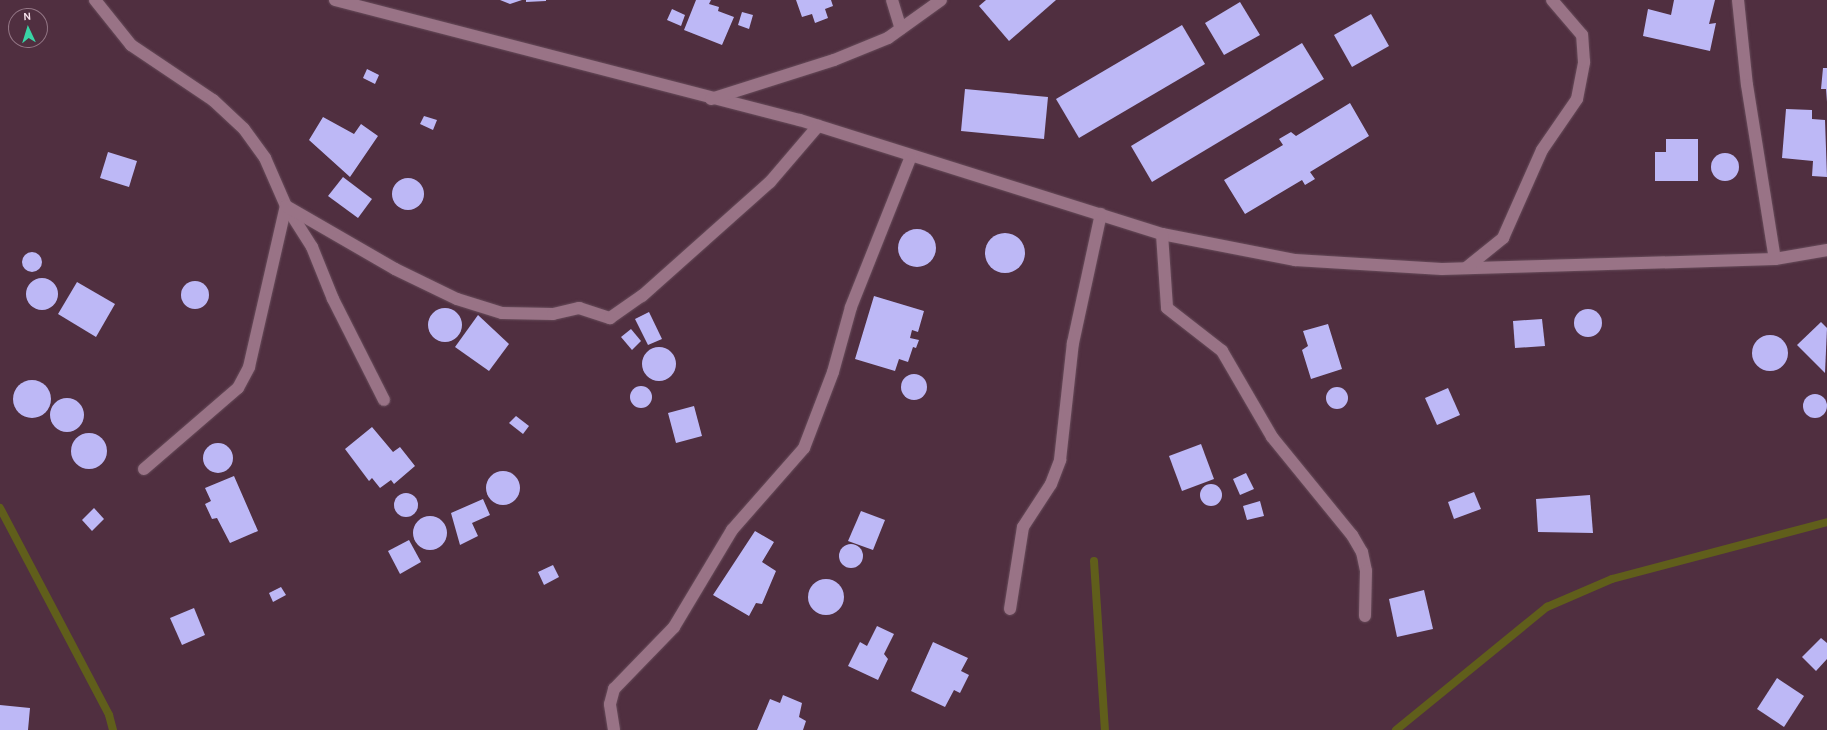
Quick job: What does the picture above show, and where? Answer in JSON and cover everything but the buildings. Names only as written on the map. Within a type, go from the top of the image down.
[{"type":"street","points":[[95,0],[131,45],[213,100],[244,129],[266,158],[286,206],[312,247],[333,300],[384,400]]},
{"type":"street","points":[[336,0],[818,126],[1162,234],[1295,260],[1466,268],[1775,259],[1827,250]]},
{"type":"street","points":[[892,0],[902,29]]},
{"type":"street","points":[[710,99],[834,60],[902,29],[941,0]]},
{"type":"street","points":[[1466,268],[1503,238],[1542,150],[1577,99],[1584,62],[1582,35],[1552,0]]},
{"type":"street","points":[[1738,0],[1747,85],[1775,259]]},
{"type":"street","points":[[286,206],[395,269],[457,299],[502,313],[553,314],[579,308],[610,318],[642,296],[770,182],[818,126]]},
{"type":"street","points":[[614,730],[610,704],[614,689],[674,627],[732,530],[804,448],[820,413],[851,307],[911,156]]},
{"type":"street","points":[[144,469],[238,388],[249,367],[286,206]]},
{"type":"street","points":[[1010,609],[1023,527],[1051,484],[1060,460],[1073,343],[1100,214]]},
{"type":"street","points":[[1162,234],[1167,308],[1222,351],[1272,437],[1352,535],[1362,552],[1366,571],[1365,616]]},
{"type":"waterway","points":[[0,508],[109,715],[113,730]]},
{"type":"waterway","points":[[1396,730],[1547,607],[1612,579],[1827,522]]},
{"type":"waterway","points":[[1094,561],[1105,730]]}]
